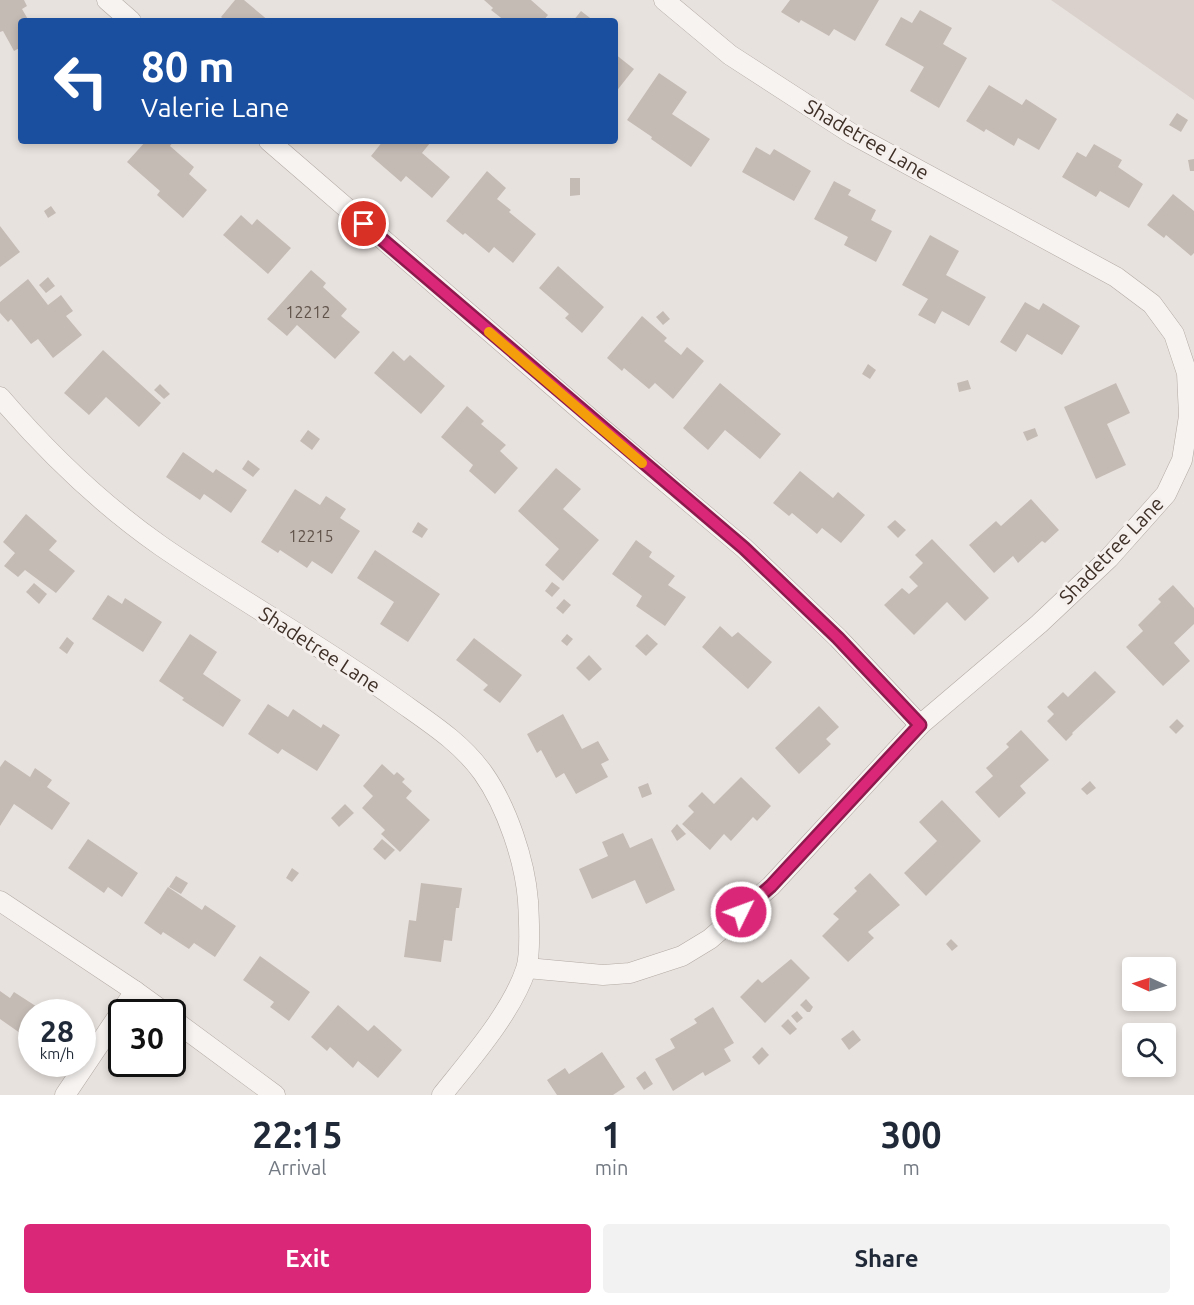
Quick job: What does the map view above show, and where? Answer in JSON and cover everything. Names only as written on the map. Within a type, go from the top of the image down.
[{"type":"street","points":[[106,0],[127,18]]},
{"type":"street","name":"Shadetree Lane","points":[[527,968],[603,975],[630,974],[682,956],[710,939],[771,886],[920,725],[1039,624],[1109,558],[1166,494],[1182,460],[1189,416],[1187,373],[1174,334],[1152,304],[1116,278],[852,134],[730,55],[664,0]]},
{"type":"street","points":[[271,144],[744,548],[838,638],[920,725]]},
{"type":"street","name":"Shadetree Lane","points":[[0,397],[57,460],[115,511],[159,545],[366,678],[455,741],[484,774],[504,810],[527,883],[529,918],[527,968],[514,995],[494,1027],[442,1095]]},
{"type":"street","points":[[0,901],[146,999]]},
{"type":"street","points":[[64,1095],[135,991]]},
{"type":"street","points":[[186,1029],[275,1095]]},
{"type":"shaded area","points":[[1051,0],[1194,0],[1194,100]]},
{"type":"building","points":[[0,0],[24,0],[27,6],[22,9],[27,18],[18,18],[18,49],[14,51],[3,31],[0,32]]},
{"type":"building","points":[[235,0],[244,0],[265,18],[222,18]]},
{"type":"building","points":[[484,0],[531,0],[548,15],[546,18],[501,18],[491,10],[493,8]]},
{"type":"building","points":[[790,0],[879,0],[855,41],[834,29],[829,36],[781,12]]},
{"type":"building","points":[[920,10],[952,28],[943,44],[967,58],[939,108],[910,91],[924,67],[885,45],[901,17],[912,23]]},
{"type":"building","points":[[581,11],[590,18],[575,18]]},
{"type":"building","points":[[618,56],[634,69],[618,89]]},
{"type":"building","points":[[659,73],[687,92],[672,114],[710,139],[691,167],[627,120]]},
{"type":"building","points":[[989,85],[1022,105],[1026,99],[1057,119],[1039,150],[1018,138],[1014,146],[986,129],[984,132],[966,121]]},
{"type":"building","points":[[1177,113],[1188,120],[1181,132],[1169,125]]},
{"type":"building","points":[[143,144],[172,144],[170,146],[194,167],[189,174],[207,190],[183,218],[157,195],[160,191],[127,162]]},
{"type":"building","points":[[381,144],[429,144],[422,153],[450,177],[432,198],[406,176],[401,182],[371,156]]},
{"type":"building","points":[[1094,144],[1122,160],[1118,167],[1143,184],[1129,208],[1100,191],[1096,197],[1062,177],[1077,152],[1086,157]]},
{"type":"building","points":[[756,147],[770,155],[774,149],[811,171],[794,201],[742,172]]},
{"type":"building","points":[[1194,159],[1194,171],[1190,171],[1188,160]]},
{"type":"building","points":[[487,171],[506,188],[497,199],[536,234],[513,263],[494,247],[489,253],[446,221]]},
{"type":"building","points":[[570,178],[580,178],[580,195],[570,196]]},
{"type":"building","points":[[834,181],[851,190],[848,195],[876,210],[871,220],[892,231],[876,262],[844,245],[848,237],[814,219]]},
{"type":"building","points":[[1173,194],[1194,211],[1194,253],[1191,256],[1166,235],[1164,238],[1147,225]]},
{"type":"building","points":[[51,206],[56,213],[48,218],[44,211]]},
{"type":"building","points":[[241,215],[252,225],[257,219],[291,248],[268,274],[223,235]]},
{"type":"building","points":[[0,226],[20,252],[0,267]]},
{"type":"building","points":[[930,235],[959,251],[946,275],[986,297],[969,326],[942,311],[935,324],[918,315],[928,299],[902,285]]},
{"type":"building","points":[[558,266],[604,307],[582,333],[565,318],[569,314],[539,288]]},
{"type":"building","points":[[311,270],[326,283],[323,287],[347,309],[341,316],[360,332],[335,359],[297,325],[287,336],[267,319]]},
{"type":"building","points":[[48,277],[55,286],[46,293],[39,285]]},
{"type":"building","points":[[28,279],[48,305],[61,295],[73,311],[66,316],[82,335],[53,358],[38,339],[31,344],[11,319],[8,322],[0,313],[0,302]]},
{"type":"building","points":[[1025,302],[1039,310],[1043,303],[1080,326],[1062,355],[1027,334],[1016,352],[1000,342]]},
{"type":"building","points":[[663,311],[670,319],[663,325],[656,317]]},
{"type":"building","points":[[642,316],[667,338],[664,341],[681,355],[687,347],[704,361],[673,399],[655,383],[649,389],[624,368],[622,371],[607,358]]},
{"type":"building","points":[[103,350],[161,403],[139,427],[106,397],[89,415],[64,393]]},
{"type":"building","points":[[393,351],[404,361],[410,355],[445,386],[421,414],[374,373]]},
{"type":"building","points":[[868,364],[876,370],[870,379],[862,374]]},
{"type":"building","points":[[968,380],[971,389],[959,392],[957,383]]},
{"type":"building","points":[[720,383],[781,434],[760,459],[725,430],[708,450],[683,428]]},
{"type":"building","points":[[1116,383],[1130,413],[1107,424],[1126,465],[1096,479],[1064,407]]},
{"type":"building","points":[[160,384],[170,394],[164,399],[154,390]]},
{"type":"building","points":[[467,406],[484,421],[481,424],[506,445],[500,451],[518,468],[495,494],[469,471],[473,465],[441,437]]},
{"type":"building","points":[[1035,428],[1038,436],[1027,441],[1023,432]]},
{"type":"building","points":[[308,430],[320,439],[312,450],[300,441]]},
{"type":"building","points":[[183,452],[213,473],[216,469],[247,490],[231,513],[204,494],[200,500],[166,477]]},
{"type":"building","points":[[248,460],[260,469],[253,477],[242,469]]},
{"type":"building","points":[[556,468],[581,489],[563,509],[599,540],[563,581],[545,565],[559,549],[518,511]]},
{"type":"building","points":[[800,471],[833,498],[838,492],[865,515],[841,543],[822,528],[817,534],[792,513],[789,516],[773,503]]},
{"type":"building","points":[[295,489],[320,505],[326,496],[346,509],[340,518],[360,531],[332,574],[312,561],[307,568],[280,550],[278,553],[261,542]]},
{"type":"building","points":[[1031,499],[1059,530],[1045,543],[1042,541],[1018,563],[1013,556],[994,573],[969,545],[996,521],[1001,526]]},
{"type":"building","points":[[26,514],[57,541],[49,550],[75,571],[56,593],[25,570],[18,577],[4,566],[15,553],[3,542]]},
{"type":"building","points":[[895,520],[906,530],[898,538],[887,527]]},
{"type":"building","points":[[418,522],[428,529],[422,538],[412,532]]},
{"type":"building","points":[[932,539],[989,598],[965,621],[947,602],[914,635],[884,605],[902,588],[909,594],[918,586],[909,577],[923,563],[915,555]]},
{"type":"building","points":[[636,540],[652,552],[649,557],[675,576],[668,585],[686,597],[665,626],[636,606],[642,596],[612,574]]},
{"type":"building","points":[[375,550],[440,594],[408,642],[380,624],[394,602],[357,578]]},
{"type":"building","points":[[552,582],[560,588],[552,597],[545,591]]},
{"type":"building","points":[[34,583],[47,594],[39,604],[26,592]]},
{"type":"building","points":[[1173,585],[1194,608],[1194,624],[1174,643],[1190,661],[1163,686],[1126,647],[1143,631],[1138,625],[1161,602],[1158,599]]},
{"type":"building","points":[[108,595],[122,604],[125,598],[162,622],[143,652],[92,619]]},
{"type":"building","points":[[564,599],[571,605],[563,614],[556,608]]},
{"type":"building","points":[[720,626],[732,637],[738,632],[772,662],[748,689],[702,647]]},
{"type":"building","points":[[190,634],[217,652],[203,674],[241,700],[223,727],[182,700],[184,698],[159,681]]},
{"type":"building","points":[[567,634],[573,639],[567,646],[561,641]]},
{"type":"building","points":[[647,634],[658,644],[646,656],[635,646]]},
{"type":"building","points":[[67,637],[74,643],[67,654],[59,648]]},
{"type":"building","points":[[474,638],[522,675],[500,703],[483,690],[488,685],[456,660]]},
{"type":"building","points":[[589,655],[602,669],[589,681],[576,668]]},
{"type":"building","points":[[1095,671],[1116,692],[1066,741],[1047,721],[1054,714],[1047,707],[1063,692],[1068,697]]},
{"type":"building","points":[[268,704],[288,717],[293,709],[321,728],[323,724],[340,735],[317,771],[282,749],[278,754],[248,734]]},
{"type":"building","points":[[819,706],[839,727],[826,739],[831,744],[799,774],[775,748]]},
{"type":"building","points":[[563,714],[582,749],[598,741],[609,760],[601,764],[608,777],[576,794],[564,773],[556,778],[541,750],[537,753],[527,734]]},
{"type":"building","points":[[1177,719],[1184,726],[1176,734],[1169,727]]},
{"type":"building","points":[[1021,730],[1049,760],[1020,786],[1026,793],[999,818],[975,792],[993,776],[986,768],[1009,747],[1006,744]]},
{"type":"building","points":[[5,760],[30,777],[35,768],[52,780],[47,787],[70,803],[52,830],[14,804],[0,826],[0,767]]},
{"type":"building","points":[[382,764],[394,775],[397,772],[405,779],[402,782],[412,791],[406,798],[430,820],[400,852],[381,834],[385,830],[362,808],[373,796],[363,786]]},
{"type":"building","points":[[741,777],[771,806],[757,821],[753,817],[731,841],[724,834],[710,850],[682,824],[694,812],[688,806],[702,792],[714,804]]},
{"type":"building","points":[[1090,781],[1096,788],[1087,795],[1081,789]]},
{"type":"building","points":[[648,783],[652,794],[642,798],[638,787]]},
{"type":"building","points":[[942,800],[981,841],[926,896],[904,873],[937,841],[919,822]]},
{"type":"building","points":[[345,804],[354,813],[339,827],[331,818]]},
{"type":"building","points":[[677,824],[686,834],[677,841],[671,831]]},
{"type":"building","points":[[623,833],[630,848],[652,838],[675,890],[646,904],[635,880],[592,899],[579,869],[608,856],[602,842]]},
{"type":"building","points":[[88,839],[138,873],[122,897],[108,887],[104,893],[68,868]]},
{"type":"building","points":[[382,839],[395,850],[385,860],[373,849]]},
{"type":"building","points":[[292,868],[299,873],[292,882],[286,878]]},
{"type":"building","points":[[870,873],[900,905],[868,932],[874,938],[848,962],[822,936],[839,919],[833,914],[857,891],[854,888]]},
{"type":"building","points":[[176,876],[188,883],[181,894],[169,887]]},
{"type":"building","points":[[421,883],[462,888],[459,908],[456,908],[452,941],[444,940],[441,962],[404,957],[409,920],[416,921]]},
{"type":"building","points":[[168,887],[202,910],[205,905],[236,926],[215,957],[194,943],[189,949],[163,932],[161,935],[144,923]]},
{"type":"building","points":[[951,939],[958,946],[952,951],[946,944]]},
{"type":"building","points":[[260,956],[310,992],[289,1021],[270,1007],[274,1002],[243,980]]},
{"type":"building","points":[[791,959],[810,978],[765,1023],[740,997],[758,979],[762,983]]},
{"type":"building","points":[[0,991],[10,998],[14,992],[25,999],[18,999],[18,1032],[0,1019]]},
{"type":"building","points":[[806,999],[813,1007],[810,1012],[800,1005]]},
{"type":"building","points":[[338,1005],[368,1031],[374,1025],[402,1050],[378,1078],[358,1061],[353,1068],[330,1047],[327,1051],[311,1037]]},
{"type":"building","points":[[713,1007],[734,1043],[724,1049],[731,1061],[705,1076],[703,1072],[673,1091],[655,1059],[675,1048],[670,1039],[697,1023],[694,1019]]},
{"type":"building","points":[[797,1011],[803,1018],[797,1023],[791,1016]]},
{"type":"building","points":[[788,1019],[797,1029],[790,1035],[781,1026]]},
{"type":"building","points":[[853,1030],[861,1040],[849,1050],[841,1039]]},
{"type":"building","points":[[762,1047],[769,1055],[759,1065],[752,1057]]},
{"type":"building","points":[[602,1052],[625,1087],[613,1095],[557,1095],[547,1080],[565,1068],[569,1074]]},
{"type":"building","points":[[645,1071],[653,1084],[644,1090],[636,1078]]},
{"type":"slow traffic","points":[[489,332],[642,463]]},
{"type":"route","points":[[364,224],[744,548],[838,638],[920,725],[771,886],[741,912]]}]
